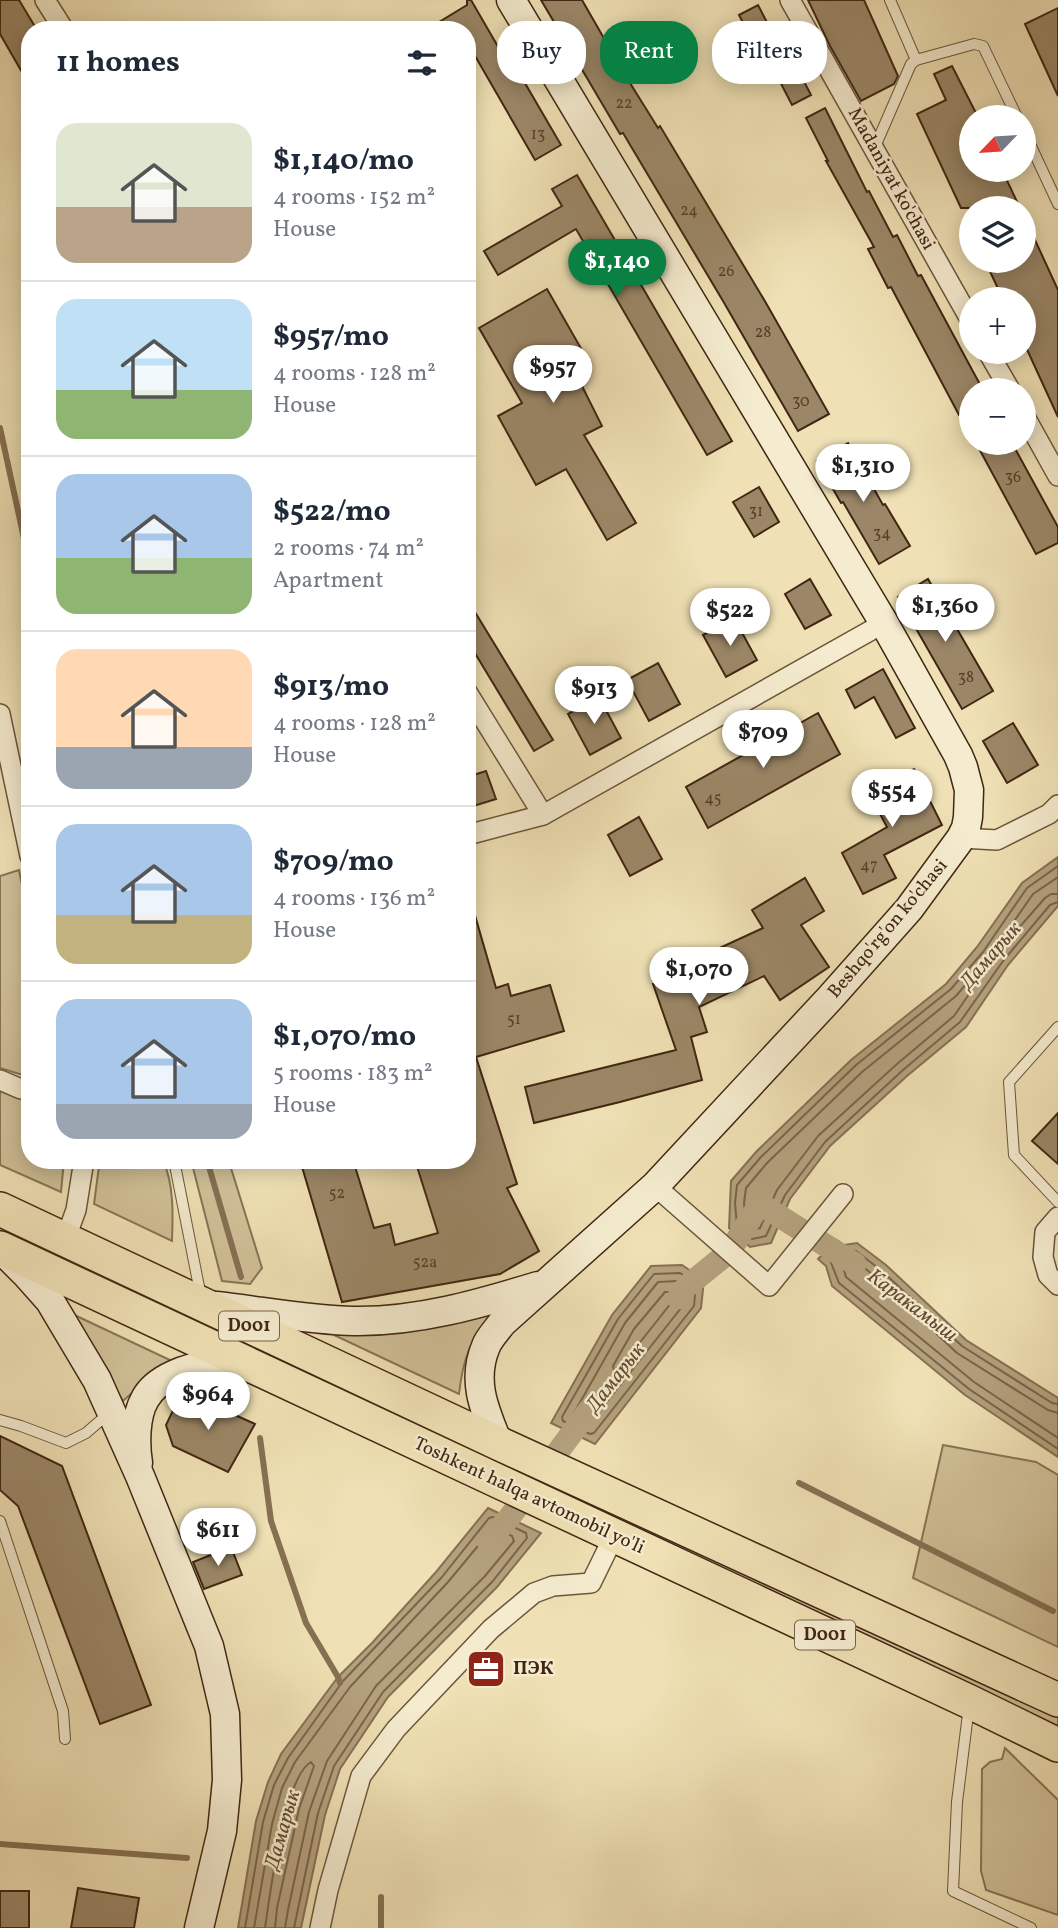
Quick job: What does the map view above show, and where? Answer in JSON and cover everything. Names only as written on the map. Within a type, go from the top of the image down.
[{"type":"highway","name":"Toshkent halqa avtomobil yo'li","points":[[0,1209],[498,1443],[1058,1700]]},
{"type":"highway","name":"Toshkent halqa avtomobil yo'li","points":[[0,1248],[1058,1745]]},
{"type":"main road","name":"Beshqo'rg'on ko'chasi","points":[[498,1443],[478,1386],[486,1344],[502,1323],[655,1186],[830,999],[909,909],[961,838],[969,804],[963,767],[884,623],[511,0]]},
{"type":"main road","points":[[0,1248],[50,1301],[97,1380],[209,1646],[225,1714],[228,1757],[222,1831],[199,1928]]},
{"type":"main road","name":"Beshqo'rg'on ko'chasi","points":[[203,1304],[332,1320],[375,1321],[477,1304],[547,1283]]},
{"type":"main road","points":[[139,1476],[137,1430],[141,1409],[153,1389],[177,1373],[194,1368],[210,1365],[251,1366]]},
{"type":"street","points":[[45,0],[58,21]]},
{"type":"street","name":"Madaniyat ko'chasi","points":[[790,0],[959,300]]},
{"type":"street","points":[[1036,435],[1056,468]]},
{"type":"street","points":[[476,833],[543,815],[884,623]]},
{"type":"street","points":[[476,707],[543,815]]},
{"type":"street","points":[[0,715],[21,814]]},
{"type":"street","points":[[961,838],[997,840],[1049,814],[1058,805]]},
{"type":"street","points":[[0,1080],[21,1089]]},
{"type":"street","points":[[65,1240],[76,1210],[83,1169]]},
{"type":"street","points":[[655,1186],[769,1286],[844,1194]]},
{"type":"street","points":[[1058,1217],[1045,1231],[1043,1256],[1048,1275],[1058,1285]]},
{"type":"street","points":[[320,1928],[361,1776],[396,1729],[491,1629],[534,1593],[553,1586],[591,1583],[602,1531]]},
{"type":"lane","points":[[890,0],[916,60]]},
{"type":"lane","points":[[874,149],[911,64],[916,60],[974,44],[983,46],[1011,105]]},
{"type":"lane","points":[[1036,157],[1058,204]]},
{"type":"lane","points":[[1058,1027],[1009,1082],[1014,1155],[1058,1202]]},
{"type":"lane","points":[[176,1169],[203,1304]]},
{"type":"lane","points":[[0,1420],[66,1443],[86,1433],[111,1412]]},
{"type":"lane","points":[[0,1521],[63,1711],[65,1739]]},
{"type":"lane","points":[[970,1702],[957,1802],[953,1891],[1031,1928]]},
{"type":"shaded area","points":[[19,870],[21,880],[21,1075],[0,1068],[0,876]]},
{"type":"shaded area","points":[[0,1088],[21,1097],[21,1169],[63,1169],[61,1192],[0,1165]]},
{"type":"shaded area","points":[[99,1169],[167,1169],[171,1189],[172,1241],[94,1204]]},
{"type":"shaded area","points":[[193,1169],[231,1169],[262,1268],[250,1284],[222,1281]]},
{"type":"shaded area","points":[[66,1311],[172,1361],[123,1401]]},
{"type":"shaded area","points":[[490,1315],[468,1352],[459,1394],[334,1335],[387,1333],[441,1326]]},
{"type":"shaded area","points":[[943,1445],[1036,1462],[1058,1475],[1058,1647],[913,1578]]},
{"type":"shaded area","points":[[606,1502],[1058,1711],[1058,1726],[601,1513]]},
{"type":"shaded area","points":[[1005,1748],[1058,1800],[1058,1915],[986,1890],[981,1871],[982,1769],[990,1762],[1002,1759]]},
{"type":"water","points":[[1058,857],[1058,906],[1008,965],[966,1027],[830,1146],[790,1199],[771,1243],[750,1247],[729,1228],[731,1181],[756,1152],[851,1060],[946,984],[977,947],[1022,883]]},
{"type":"water","points":[[837,1240],[844,1245],[857,1243],[886,1265],[966,1340],[1058,1398],[1058,1457],[965,1395],[832,1286],[826,1266],[818,1259]]},
{"type":"water","points":[[682,1265],[704,1280],[701,1308],[595,1444],[551,1423],[612,1315],[651,1266]]},
{"type":"water","points":[[488,1508],[541,1533],[497,1587],[388,1697],[340,1769],[325,1815],[301,1928],[238,1928],[256,1821],[268,1782],[281,1754],[338,1677],[436,1572]]},
{"type":"building","points":[[0,0],[19,0],[32,21],[21,21],[21,70],[0,34]]},
{"type":"building","points":[[467,0],[471,0],[497,45],[497,84],[525,84],[561,145],[535,160],[476,58],[476,21],[441,21],[467,5]]},
{"type":"building","points":[[541,0],[582,0],[600,31],[600,84],[631,84],[658,128],[660,126],[829,414],[798,431],[623,133],[620,134],[586,76],[586,21],[553,21]]},
{"type":"building","points":[[808,0],[864,0],[898,76],[894,84],[861,101],[827,40],[827,21],[818,21]]},
{"type":"building","points":[[758,5],[766,21],[742,21],[739,15]]},
{"type":"building","points":[[1058,8],[1058,96],[1025,24]]},
{"type":"building","points":[[952,66],[972,105],[959,105],[959,182],[1008,182],[1014,196],[959,196],[959,204],[917,114],[946,100],[934,74]]},
{"type":"building","points":[[781,84],[805,84],[811,95],[792,105]]},
{"type":"building","points":[[825,108],[867,192],[869,191],[893,237],[897,235],[918,276],[921,275],[959,345],[959,364],[969,364],[977,378],[959,378],[959,415],[891,287],[888,288],[868,249],[874,247],[826,161],[806,118]]},
{"type":"building","points":[[577,175],[732,441],[707,455],[576,229],[498,275],[484,251],[562,206],[552,189]]},
{"type":"building","points":[[1036,242],[1058,290],[1058,417],[1034,364],[1036,364],[1036,287],[997,287],[991,273],[1036,273]]},
{"type":"building","points":[[547,289],[587,359],[573,368],[602,426],[584,435],[636,523],[607,540],[566,469],[536,485],[498,416],[522,403],[479,328]]},
{"type":"building","points":[[848,443],[910,546],[879,564],[817,461]]},
{"type":"building","points":[[982,455],[1019,455],[1058,527],[1058,543],[1036,554]]},
{"type":"building","points":[[759,487],[779,522],[754,537],[733,502]]},
{"type":"building","points":[[810,579],[831,615],[805,629],[785,594]]},
{"type":"building","points":[[928,579],[993,691],[962,709],[898,597]]},
{"type":"building","points":[[476,614],[553,740],[534,751],[476,655]]},
{"type":"building","points":[[734,618],[757,660],[726,677],[703,635]]},
{"type":"building","points":[[658,663],[680,704],[649,721],[627,680]]},
{"type":"building","points":[[883,669],[915,728],[896,738],[874,697],[855,708],[846,690]]},
{"type":"building","points":[[599,697],[621,738],[590,755],[568,714]]},
{"type":"building","points":[[818,713],[840,754],[708,828],[686,787]]},
{"type":"building","points":[[1013,723],[1038,765],[1007,783],[983,741]]},
{"type":"building","points":[[914,769],[942,825],[884,855],[896,878],[863,894],[842,853],[887,827],[869,793]]},
{"type":"building","points":[[486,771],[496,799],[476,805],[476,774]]},
{"type":"building","points":[[639,817],[662,859],[630,876],[608,835]]},
{"type":"building","points":[[805,878],[824,911],[801,925],[829,967],[780,1000],[764,976],[699,1007],[707,1032],[691,1037],[702,1080],[534,1123],[525,1087],[676,1050],[653,984],[703,968],[698,958],[763,928],[752,910]]},
{"type":"building","points":[[476,919],[496,988],[508,984],[511,996],[550,985],[564,1031],[476,1057]]},
{"type":"building","points":[[476,1057],[517,1184],[507,1188],[539,1251],[500,1274],[342,1302],[303,1169],[356,1169],[374,1228],[390,1224],[395,1245],[438,1233],[418,1169],[476,1169]]},
{"type":"building","points":[[1058,1113],[1058,1164],[1032,1141]]},
{"type":"building","points":[[186,1393],[255,1424],[228,1472],[173,1446],[166,1425],[177,1402]]},
{"type":"building","points":[[0,1436],[62,1466],[151,1705],[100,1724],[18,1506],[0,1490]]},
{"type":"building","points":[[231,1547],[242,1575],[204,1589],[193,1562]]},
{"type":"building","points":[[78,1888],[139,1898],[134,1928],[71,1928]]},
{"type":"building","points":[[0,1891],[29,1891],[29,1928],[0,1928]]},
{"type":"waterway","points":[[0,428],[21,525]]},
{"type":"waterway","points":[[210,1169],[241,1277]]},
{"type":"waterway","name":"Каракамыш","points":[[760,1204],[855,1264]]},
{"type":"waterway","name":"Дамарык","points":[[678,1298],[686,1287],[729,1252],[754,1213]]},
{"type":"waterway","name":"Дамарык","points":[[488,1541],[509,1518],[589,1410]]},
{"type":"waterway","points":[[260,1438],[271,1521],[306,1623],[340,1683]]},
{"type":"waterway","points":[[799,1483],[1053,1611]]},
{"type":"waterway","points":[[0,1844],[187,1858]]},
{"type":"waterway","points":[[381,1897],[381,1928]]},
{"type":"place","name":"ПЭК","points":[[486,1669]]}]
